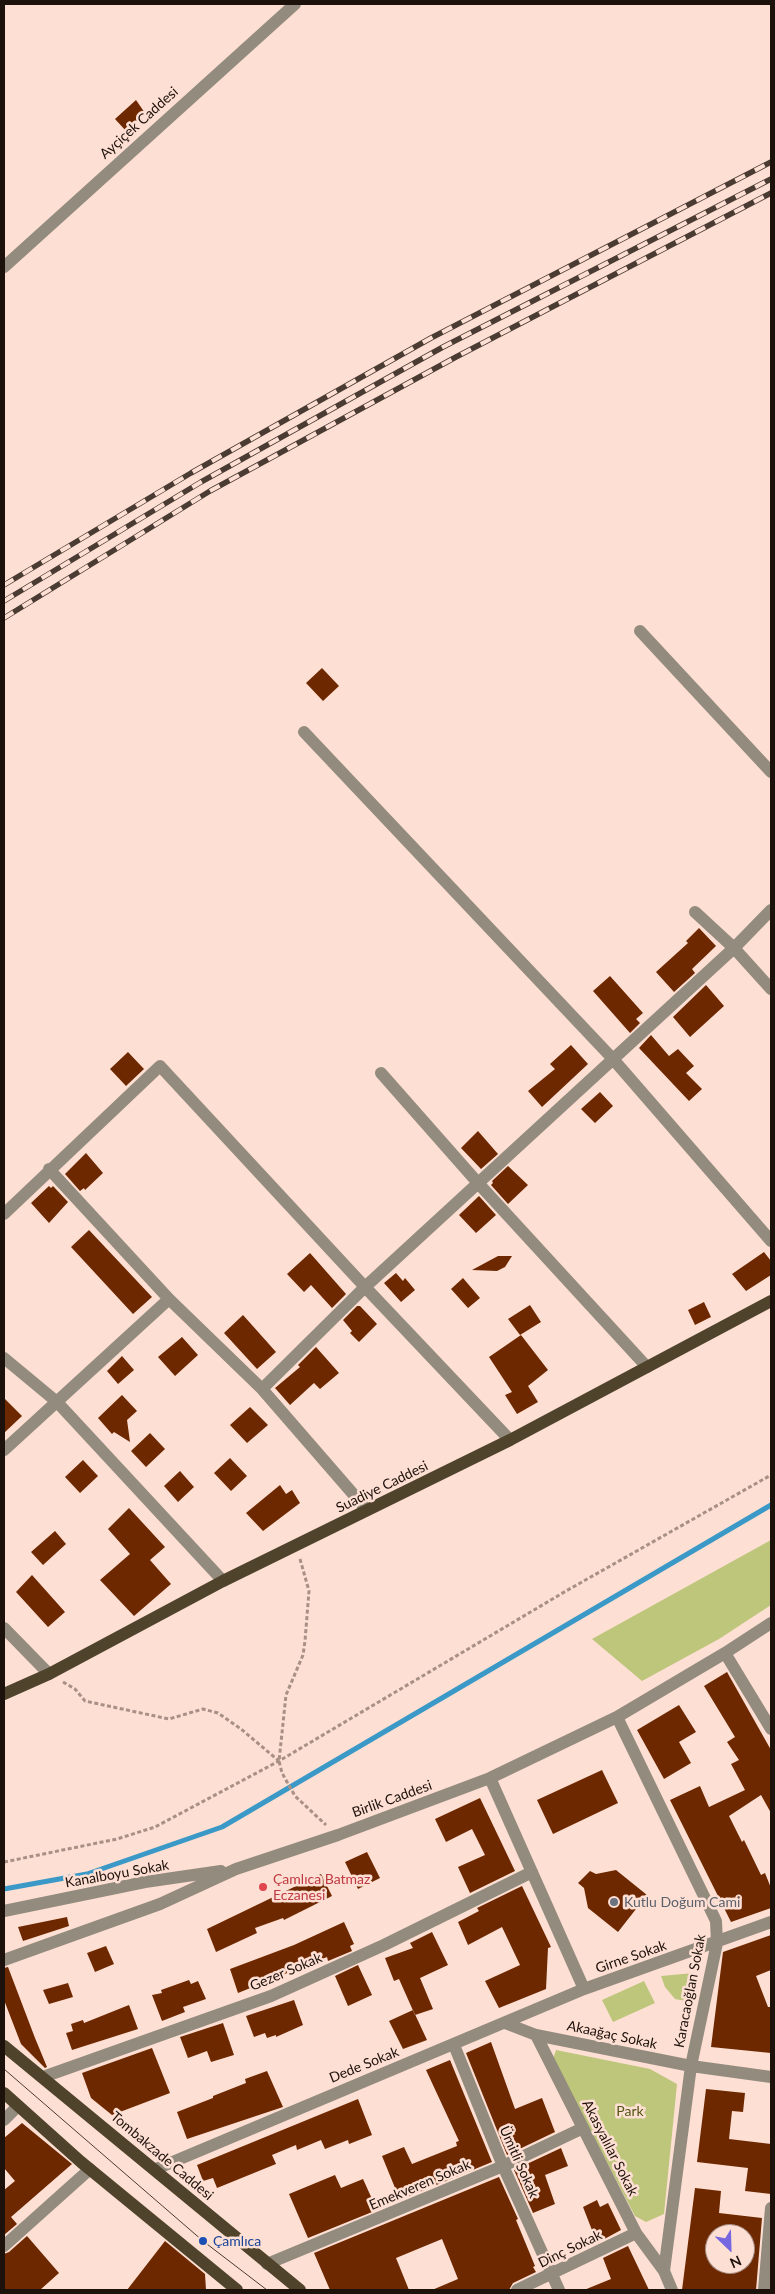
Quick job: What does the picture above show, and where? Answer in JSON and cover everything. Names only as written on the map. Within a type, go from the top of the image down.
[{"type":"main road","name":"Suadiye Caddesi","points":[[4,1694],[49,1674],[223,1581],[298,1546],[510,1440],[771,1301]]},
{"type":"main road","name":"Tombakzade Caddesi","points":[[4,2046],[43,2076],[300,2290]]},
{"type":"main road","points":[[4,2093],[90,2169],[237,2290]]},
{"type":"street","name":"Ayçiçek Caddesi","points":[[4,266],[295,4]]},
{"type":"street","points":[[640,630],[771,772]]},
{"type":"street","points":[[304,732],[612,1060],[771,1241]]},
{"type":"street","points":[[262,1389],[365,1287],[734,948],[771,910]]},
{"type":"street","points":[[695,912],[734,948],[771,989]]},
{"type":"street","points":[[4,1214],[49,1169],[160,1066],[510,1440]]},
{"type":"street","points":[[381,1073],[478,1183],[647,1367]]},
{"type":"street","points":[[49,1169],[169,1299],[262,1389],[367,1510]]},
{"type":"street","points":[[4,1450],[169,1299]]},
{"type":"street","points":[[4,1358],[57,1402],[223,1581]]},
{"type":"street","name":"Birlik Caddesi","points":[[4,1960],[160,1904],[236,1869],[338,1835],[490,1778],[617,1717],[725,1653],[771,1623]]},
{"type":"street","points":[[4,1628],[49,1674]]},
{"type":"street","points":[[725,1653],[771,1729]]},
{"type":"street","name":"Karacaoğlan Sokak","points":[[617,1717],[716,1921],[717,1943],[691,2066],[664,2271]]},
{"type":"street","points":[[490,1778],[584,1989]]},
{"type":"street","name":"Kanalboyu Sokak","points":[[4,1911],[145,1882],[236,1869]]},
{"type":"street","name":"Gezer Sokak","points":[[43,2076],[271,1996],[384,1945],[532,1872]]},
{"type":"street","name":"Girne Sokak","points":[[584,1989],[717,1943],[771,1922]]},
{"type":"street","name":"Dede Sokak","points":[[156,2170],[584,1989]]},
{"type":"street","name":"Akaağaç Sokak","points":[[505,2023],[536,2034],[691,2066],[771,2077]]},
{"type":"street","name":"Akasyalılar Sokak","points":[[536,2034],[636,2233],[664,2271]]},
{"type":"street","name":"Ümitli Sokak","points":[[454,2045],[503,2166],[559,2290]]},
{"type":"street","points":[[4,2120],[18,2106]]},
{"type":"street","name":"Emekveren Sokak","points":[[267,2264],[503,2166],[582,2128]]},
{"type":"street","points":[[4,2246],[90,2169]]},
{"type":"street","points":[[764,2290],[771,2208]]},
{"type":"street","name":"Dinç Sokak","points":[[516,2290],[636,2233]]},
{"type":"street","points":[[664,2271],[672,2290]]},
{"type":"path","points":[[4,1862],[117,1839],[156,1827],[279,1761],[566,1591],[771,1475]]},
{"type":"path","points":[[298,1546],[308,1592],[308,1609],[303,1654],[286,1695],[279,1761],[282,1773],[296,1796],[338,1835]]},
{"type":"path","points":[[49,1674],[75,1689],[85,1701],[168,1718],[203,1709],[218,1713],[241,1729],[279,1761]]},
{"type":"green space","points":[[771,1540],[771,1605],[719,1639],[642,1681],[592,1639]]},
{"type":"green space","points":[[694,1973],[691,2002],[675,1999],[665,1987],[661,1976]]},
{"type":"green space","points":[[644,1981],[655,2003],[613,2022],[602,2000]]},
{"type":"green space","name":"Park","points":[[556,2050],[650,2069],[677,2084],[664,2214],[646,2222],[635,2216],[553,2059]]},
{"type":"building","points":[[136,100],[145,113],[126,131],[115,119]]},
{"type":"building","points":[[322,668],[339,686],[323,701],[306,683]]},
{"type":"building","points":[[699,928],[716,946],[692,969],[695,973],[674,992],[656,972],[688,943],[686,941]]},
{"type":"building","points":[[610,976],[643,1013],[636,1019],[640,1023],[630,1033],[593,991]]},
{"type":"building","points":[[706,985],[724,1006],[690,1037],[673,1017]]},
{"type":"building","points":[[651,1035],[669,1056],[678,1049],[694,1066],[686,1073],[702,1089],[689,1101],[639,1048]]},
{"type":"building","points":[[571,1045],[588,1064],[542,1107],[528,1091],[555,1069],[550,1064]]},
{"type":"building","points":[[128,1052],[144,1069],[126,1086],[110,1069]]},
{"type":"building","points":[[600,1092],[613,1106],[595,1123],[581,1109]]},
{"type":"building","points":[[478,1131],[498,1154],[481,1169],[461,1148]]},
{"type":"building","points":[[86,1153],[103,1173],[85,1190],[84,1188],[80,1191],[65,1174]]},
{"type":"building","points":[[508,1166],[528,1185],[508,1204],[491,1185],[492,1181]]},
{"type":"building","points":[[49,1186],[51,1188],[53,1186],[68,1202],[49,1223],[31,1203]]},
{"type":"building","points":[[479,1196],[496,1215],[476,1233],[459,1215]]},
{"type":"building","points":[[89,1230],[152,1297],[133,1314],[71,1247]]},
{"type":"building","points":[[764,1252],[771,1261],[771,1275],[746,1291],[732,1274]]},
{"type":"building","points":[[310,1253],[346,1294],[332,1308],[311,1285],[304,1292],[287,1274]]},
{"type":"building","points":[[498,1256],[512,1256],[505,1267],[497,1271],[472,1270]]},
{"type":"building","points":[[396,1273],[403,1281],[405,1278],[415,1290],[401,1302],[384,1283]]},
{"type":"building","points":[[463,1278],[480,1298],[468,1308],[451,1289]]},
{"type":"building","points":[[704,1302],[711,1317],[695,1325],[688,1310]]},
{"type":"building","points":[[530,1305],[541,1322],[520,1335],[508,1319]]},
{"type":"building","points":[[357,1306],[360,1306],[377,1324],[359,1342],[350,1333],[352,1331],[343,1320]]},
{"type":"building","points":[[243,1315],[276,1352],[257,1369],[224,1333]]},
{"type":"building","points":[[521,1335],[548,1370],[528,1386],[538,1402],[517,1414],[505,1395],[512,1392],[489,1357]]},
{"type":"building","points":[[182,1337],[198,1355],[175,1376],[158,1357]]},
{"type":"building","points":[[316,1347],[339,1373],[320,1389],[314,1383],[290,1405],[275,1388],[300,1367],[298,1365]]},
{"type":"building","points":[[122,1356],[134,1370],[118,1384],[107,1371]]},
{"type":"building","points":[[122,1395],[137,1411],[127,1420],[130,1442],[114,1432],[112,1434],[98,1418]]},
{"type":"building","points":[[4,1398],[22,1416],[4,1433]]},
{"type":"building","points":[[250,1407],[268,1425],[247,1443],[230,1425]]},
{"type":"building","points":[[150,1433],[165,1449],[146,1467],[131,1451]]},
{"type":"building","points":[[230,1458],[247,1476],[231,1491],[214,1473]]},
{"type":"building","points":[[83,1460],[98,1476],[80,1493],[65,1477]]},
{"type":"building","points":[[180,1471],[194,1487],[178,1502],[164,1486]]},
{"type":"building","points":[[280,1485],[286,1494],[292,1490],[300,1503],[263,1531],[246,1513]]},
{"type":"building","points":[[129,1508],[165,1547],[150,1560],[171,1584],[134,1616],[100,1580],[130,1554],[108,1529]]},
{"type":"building","points":[[55,1531],[66,1544],[43,1565],[31,1552]]},
{"type":"building","points":[[32,1575],[65,1612],[48,1627],[16,1592]]},
{"type":"building","points":[[727,1672],[771,1750],[771,1813],[761,1795],[729,1816],[742,1842],[744,1840],[761,1875],[765,1873],[771,1888],[771,1908],[731,1922],[670,1800],[700,1786],[709,1807],[745,1790],[731,1764],[739,1760],[727,1742],[735,1737],[704,1686]]},
{"type":"building","points":[[679,1705],[696,1732],[679,1742],[691,1763],[664,1779],[637,1730]]},
{"type":"building","points":[[602,1770],[618,1803],[553,1834],[537,1800]]},
{"type":"building","points":[[480,1798],[515,1871],[470,1893],[458,1867],[485,1855],[472,1829],[446,1842],[435,1819]]},
{"type":"building","points":[[367,1852],[380,1878],[358,1889],[345,1862]]},
{"type":"building","name":"Kutlu Doğum Cami","points":[[616,1870],[647,1895],[618,1932],[588,1908],[584,1888],[578,1883],[590,1871],[596,1874]]},
{"type":"building","points":[[321,1874],[332,1896],[284,1920],[283,1918],[255,1928],[257,1933],[216,1952],[207,1929]]},
{"type":"building","points":[[522,1886],[551,1947],[548,1948],[546,1989],[499,2008],[485,1981],[520,1965],[502,1927],[468,1945],[458,1922],[479,1911],[477,1908]]},
{"type":"building","points":[[67,1917],[69,1926],[23,1941],[18,1927]]},
{"type":"building","points":[[344,1922],[354,1944],[350,1946],[352,1951],[328,1961],[327,1957],[238,1993],[230,1969],[294,1945]]},
{"type":"building","points":[[432,1932],[448,1965],[420,1978],[433,2009],[415,2015],[399,1979],[394,1981],[385,1958],[413,1948],[410,1943]]},
{"type":"building","points":[[771,1935],[771,1970],[756,1976],[768,2007],[771,2007],[771,2053],[711,2047],[723,1952]]},
{"type":"building","points":[[106,1946],[114,1964],[95,1972],[87,1953]]},
{"type":"building","points":[[358,1965],[372,1995],[348,2006],[335,1976]]},
{"type":"building","points":[[8,1967],[47,2067],[45,2068],[21,2044],[4,2000],[4,1968]]},
{"type":"building","points":[[189,1980],[191,1984],[198,1981],[206,1999],[183,2007],[185,2012],[162,2021],[152,1995],[162,1993],[161,1990]]},
{"type":"building","points":[[68,1983],[73,1997],[49,2004],[43,1990]]},
{"type":"building","points":[[294,2000],[303,2025],[276,2037],[276,2035],[267,2038],[265,2033],[254,2037],[246,2016]]},
{"type":"building","points":[[129,2005],[138,2029],[72,2050],[66,2033],[73,2031],[71,2024],[83,2020],[84,2023]]},
{"type":"building","points":[[413,2010],[427,2040],[403,2049],[389,2021]]},
{"type":"building","points":[[223,2023],[234,2055],[211,2062],[207,2051],[188,2058],[180,2037]]},
{"type":"building","points":[[491,2042],[515,2109],[542,2098],[555,2132],[507,2155],[466,2053]]},
{"type":"building","points":[[152,2048],[170,2093],[112,2115],[91,2098],[82,2073]]},
{"type":"building","points":[[450,2060],[492,2162],[400,2200],[382,2156],[404,2147],[412,2164],[457,2146],[456,2142],[459,2141],[426,2070]]},
{"type":"building","points":[[267,2071],[283,2107],[187,2139],[177,2112],[246,2083],[245,2079]]},
{"type":"building","points":[[706,2089],[745,2093],[743,2112],[732,2111],[729,2139],[771,2144],[771,2194],[745,2191],[748,2168],[697,2162]]},
{"type":"building","points":[[358,2099],[372,2135],[349,2144],[348,2140],[325,2149],[321,2140],[297,2150],[296,2145],[272,2155],[276,2164],[217,2188],[213,2178],[203,2181],[197,2165]]},
{"type":"building","points":[[22,2123],[72,2164],[11,2217],[17,2224],[4,2235],[4,2190],[15,2181],[4,2168],[4,2138]]},
{"type":"building","points":[[561,2148],[568,2166],[545,2175],[555,2204],[533,2213],[514,2170]]},
{"type":"building","points":[[335,2175],[341,2188],[363,2179],[377,2210],[308,2238],[289,2194]]},
{"type":"building","points":[[499,2177],[518,2219],[516,2220],[536,2272],[513,2283],[509,2290],[432,2290],[458,2279],[442,2239],[396,2258],[409,2290],[330,2290],[314,2253]]},
{"type":"building","points":[[695,2188],[721,2191],[719,2213],[762,2218],[756,2290],[682,2290]]},
{"type":"building","points":[[597,2200],[600,2207],[608,2203],[621,2230],[597,2243],[583,2207]]},
{"type":"building","points":[[27,2236],[59,2273],[40,2290],[4,2290],[4,2254],[9,2252]]},
{"type":"building","points":[[165,2241],[205,2274],[206,2290],[127,2290]]},
{"type":"building","points":[[628,2246],[649,2290],[584,2290],[611,2279],[603,2258]]},
{"type":"waterway","points":[[4,1889],[87,1874],[222,1827],[771,1505]]},
{"type":"tram line","points":[[4,2069],[203,2241],[267,2290]]},
{"type":"railway","points":[[4,585],[191,473],[431,338],[771,162]]},
{"type":"railway","points":[[4,601],[201,482],[443,347],[771,179]]},
{"type":"railway","points":[[4,618],[210,491],[456,357],[771,193]]},
{"type":"place","name":"Çamlıca Batmaz Eczanesi","points":[[263,1887]]},
{"type":"place","name":"Kutlu Doğum Cami","points":[[614,1902]]},
{"type":"place","name":"Çamlıca","points":[[203,2241]]}]
